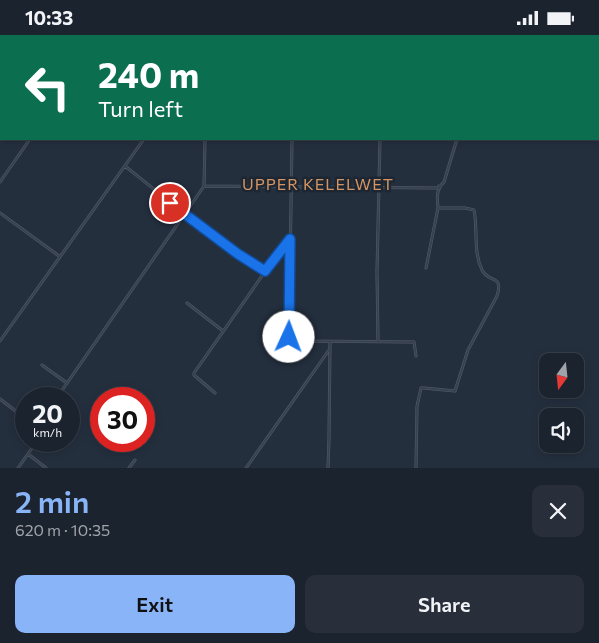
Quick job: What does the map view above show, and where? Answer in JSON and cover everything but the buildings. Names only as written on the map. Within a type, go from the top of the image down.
[{"type":"street","points":[[0,182],[29,140]]},
{"type":"street","points":[[0,341],[142,140]]},
{"type":"street","points":[[64,387],[204,186],[205,140]]},
{"type":"street","points":[[292,140],[289,337],[298,341],[414,342],[416,356]]},
{"type":"street","points":[[378,342],[377,272],[380,140]]},
{"type":"street","points":[[426,269],[438,208],[437,195],[439,187],[444,182],[457,140]]},
{"type":"street","points":[[124,166],[185,215],[265,271]]},
{"type":"street","points":[[204,186],[439,187]]},
{"type":"street","points":[[416,468],[417,407],[421,388],[456,391],[466,355],[500,287],[497,282],[484,273],[479,261],[474,210],[438,208]]},
{"type":"street","points":[[0,213],[59,256]]},
{"type":"street","points":[[215,393],[194,373],[265,271],[290,239]]},
{"type":"street","points":[[187,303],[223,331]]},
{"type":"street","points":[[328,468],[330,438],[330,342]]},
{"type":"street","points":[[246,468],[329,350]]},
{"type":"street","points":[[42,365],[67,383]]},
{"type":"street","points":[[0,399],[15,411]]},
{"type":"street","points":[[18,468],[28,454],[46,468]]},
{"type":"street","points":[[129,468],[135,460]]},
{"type":"district","name":"UPPER KELELWET","points":[[318,183]]},
{"type":"route","points":[[170,203],[238,254],[265,271],[290,239],[289,337]]}]
